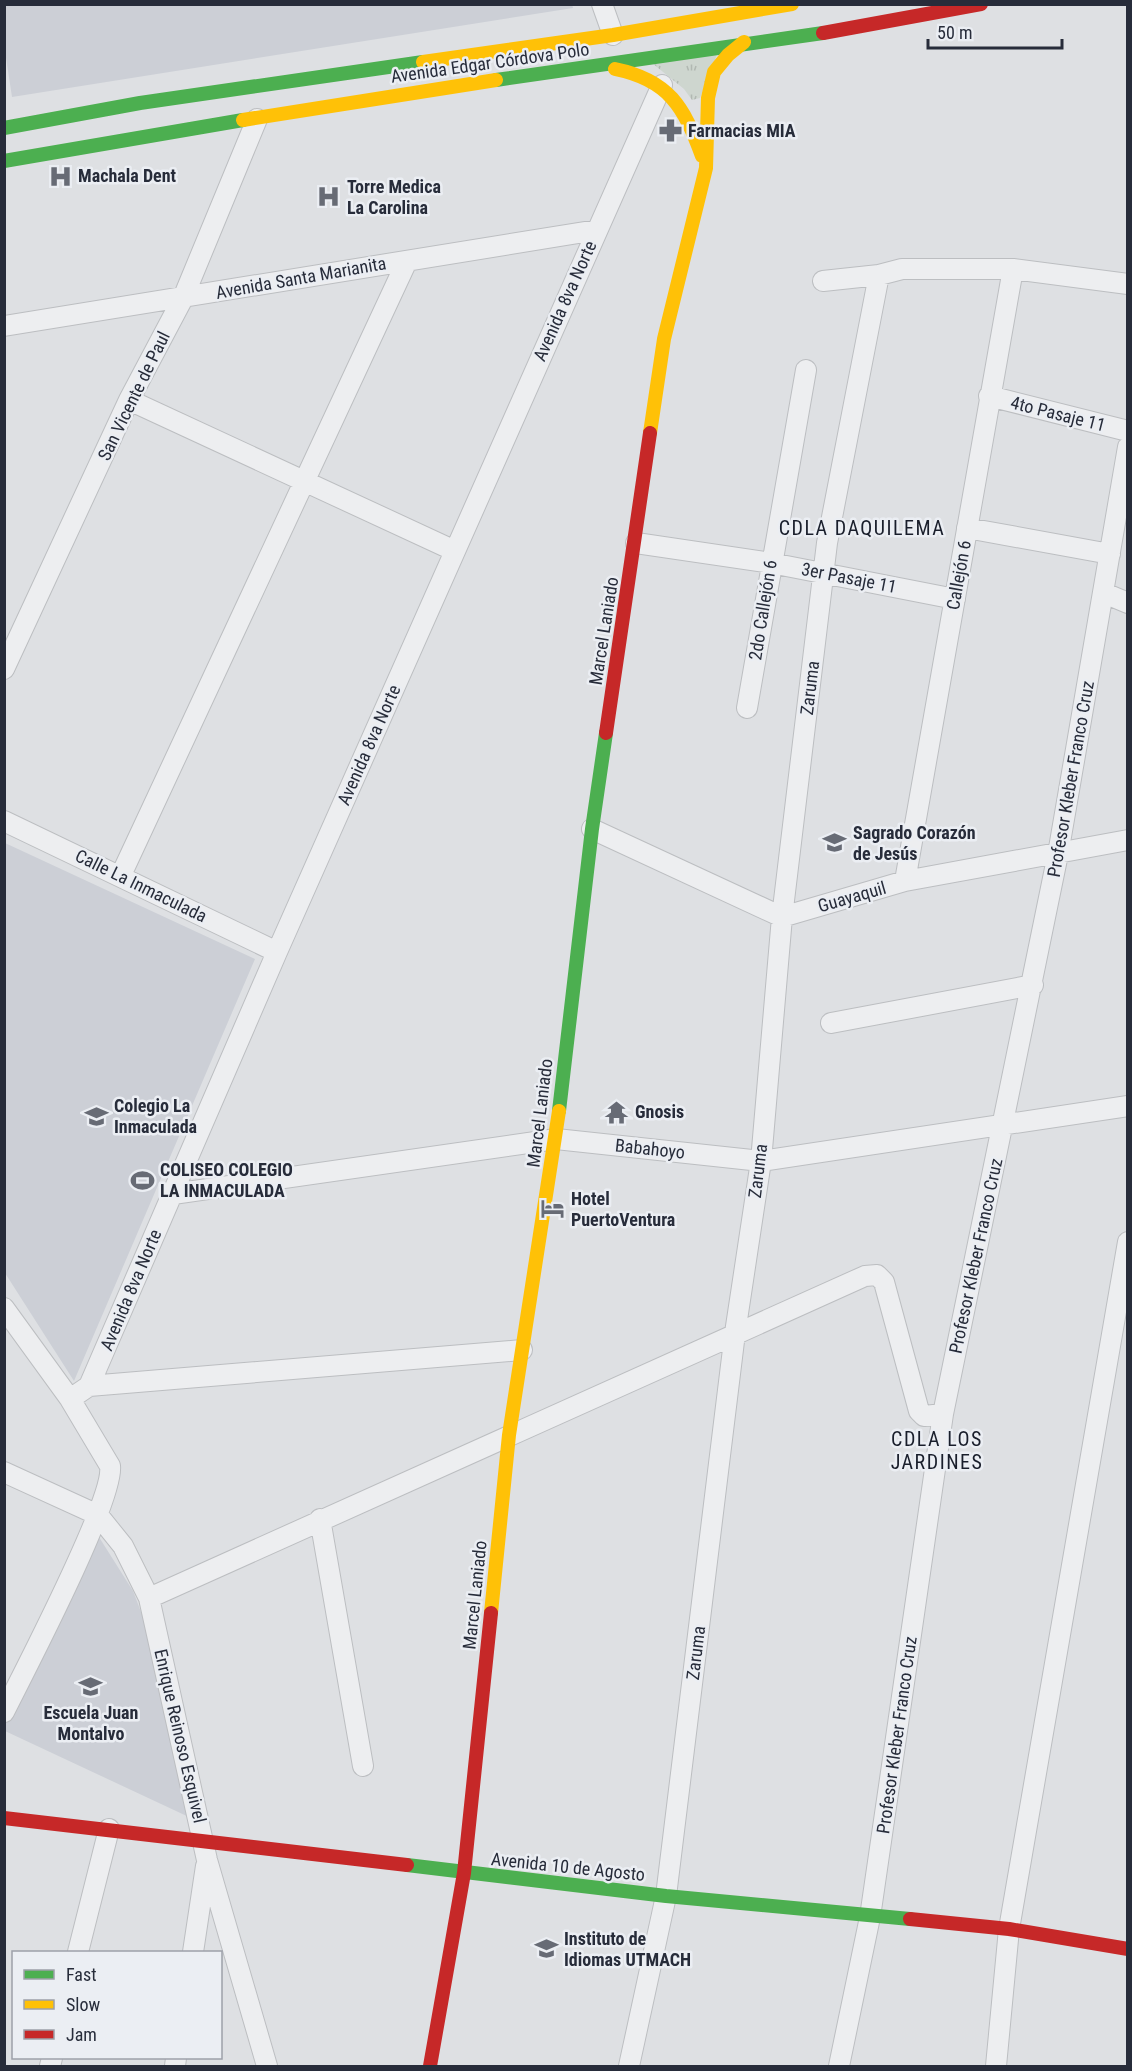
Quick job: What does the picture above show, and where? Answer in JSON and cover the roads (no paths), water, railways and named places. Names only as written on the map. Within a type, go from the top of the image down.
[{"type":"street","points":[[602,4],[613,35]]},
{"type":"street","name":"Avenida Edgar Córdova Polo","points":[[4,161],[367,99],[596,67],[744,42],[834,31],[981,4]]},
{"type":"street","name":"Avenida Edgar Córdova Polo","points":[[4,128],[164,99],[613,35],[781,5]]},
{"type":"street","name":"Marcel Laniado","points":[[430,2067],[464,1873],[509,1435],[556,1139],[592,829],[636,543],[664,339],[706,168],[708,98],[714,72],[728,55],[744,42]]},
{"type":"street","points":[[596,67],[636,72],[662,85],[688,118],[706,168]]},
{"type":"street","name":"Avenida 8va Norte","points":[[89,1386],[277,952],[662,85]]},
{"type":"street","name":"San Vicente de Paul","points":[[4,669],[129,400],[183,298],[257,119]]},
{"type":"street","name":"Avenida Santa Marianita","points":[[4,326],[597,230]]},
{"type":"street","points":[[121,875],[407,261]]},
{"type":"street","points":[[823,281],[879,275],[902,269],[1013,269],[1128,284]]},
{"type":"street","name":"Callejón 6","points":[[905,881],[1013,269]]},
{"type":"street","name":"Zaruma","points":[[634,2066],[666,1896],[735,1333],[761,1161],[782,917],[829,531],[879,275]]},
{"type":"street","name":"2do Callejón 6","points":[[747,708],[806,370]]},
{"type":"street","name":"4to Pasaje 11","points":[[989,396],[1128,431]]},
{"type":"street","points":[[129,400],[454,551]]},
{"type":"street","name":"Profesor Kleber Franco Cruz","points":[[839,2067],[870,1917],[943,1414],[1033,985],[1058,854],[1128,447]]},
{"type":"street","points":[[967,528],[1110,554]]},
{"type":"street","name":"3er Pasaje 11","points":[[636,543],[771,563],[955,599]]},
{"type":"street","points":[[1104,593],[1128,603]]},
{"type":"street","name":"Calle La Inmaculada","points":[[4,821],[121,875],[277,952]]},
{"type":"street","points":[[592,829],[782,917]]},
{"type":"street","name":"Guayaquil","points":[[782,917],[905,881],[1128,840]]},
{"type":"street","points":[[831,1023],[1033,985]]},
{"type":"street","name":"Babahoyo","points":[[173,1194],[556,1139],[761,1161],[1128,1106]]},
{"type":"street","points":[[996,2067],[1009,1929],[1119,1352],[1128,1242]]},
{"type":"street","points":[[149,1598],[320,1519],[865,1276],[877,1275],[884,1282],[919,1411],[924,1416],[943,1414]]},
{"type":"street","points":[[4,1308],[70,1399],[110,1466],[110,1481],[98,1515],[4,1712]]},
{"type":"street","points":[[70,1399],[89,1386],[522,1350]]},
{"type":"street","name":"Enrique Reinoso Esquivel","points":[[4,1472],[98,1515],[123,1546],[149,1598],[207,1860],[267,2067]]},
{"type":"street","points":[[320,1519],[363,1766]]},
{"type":"street","name":"Avenida 10 de Agosto","points":[[4,1818],[666,1896],[1009,1929],[1128,1949]]},
{"type":"street","points":[[78,1951],[109,1829]]},
{"type":"street","points":[[193,1951],[207,1860]]},
{"type":"place","name":"Farmacias MIA","points":[[670,131]]},
{"type":"place","name":"Machala Dent","points":[[60,176]]},
{"type":"place","name":"Torre Medica La Carolina","points":[[329,197]]},
{"type":"place","name":"Sagrado Corazón de Jesús","points":[[835,843]]},
{"type":"place","name":"Gnosis","points":[[617,1112]]},
{"type":"place","name":"Colegio La Inmaculada","points":[[96,1116]]},
{"type":"place","name":"COLISEO COLEGIO LA INMACULADA","points":[[142,1180]]},
{"type":"place","name":"Hotel PuertoVentura","points":[[553,1209]]},
{"type":"place","name":"Escuela Juan Montalvo","points":[[91,1687]]},
{"type":"place","name":"Instituto de Idiomas UTMACH","points":[[546,1949]]},
{"type":"district","name":"CDLA DAQUILEMA","points":[[862,528]]},
{"type":"district","name":"CDLA LOS JARDINES","points":[[937,1450]]}]
